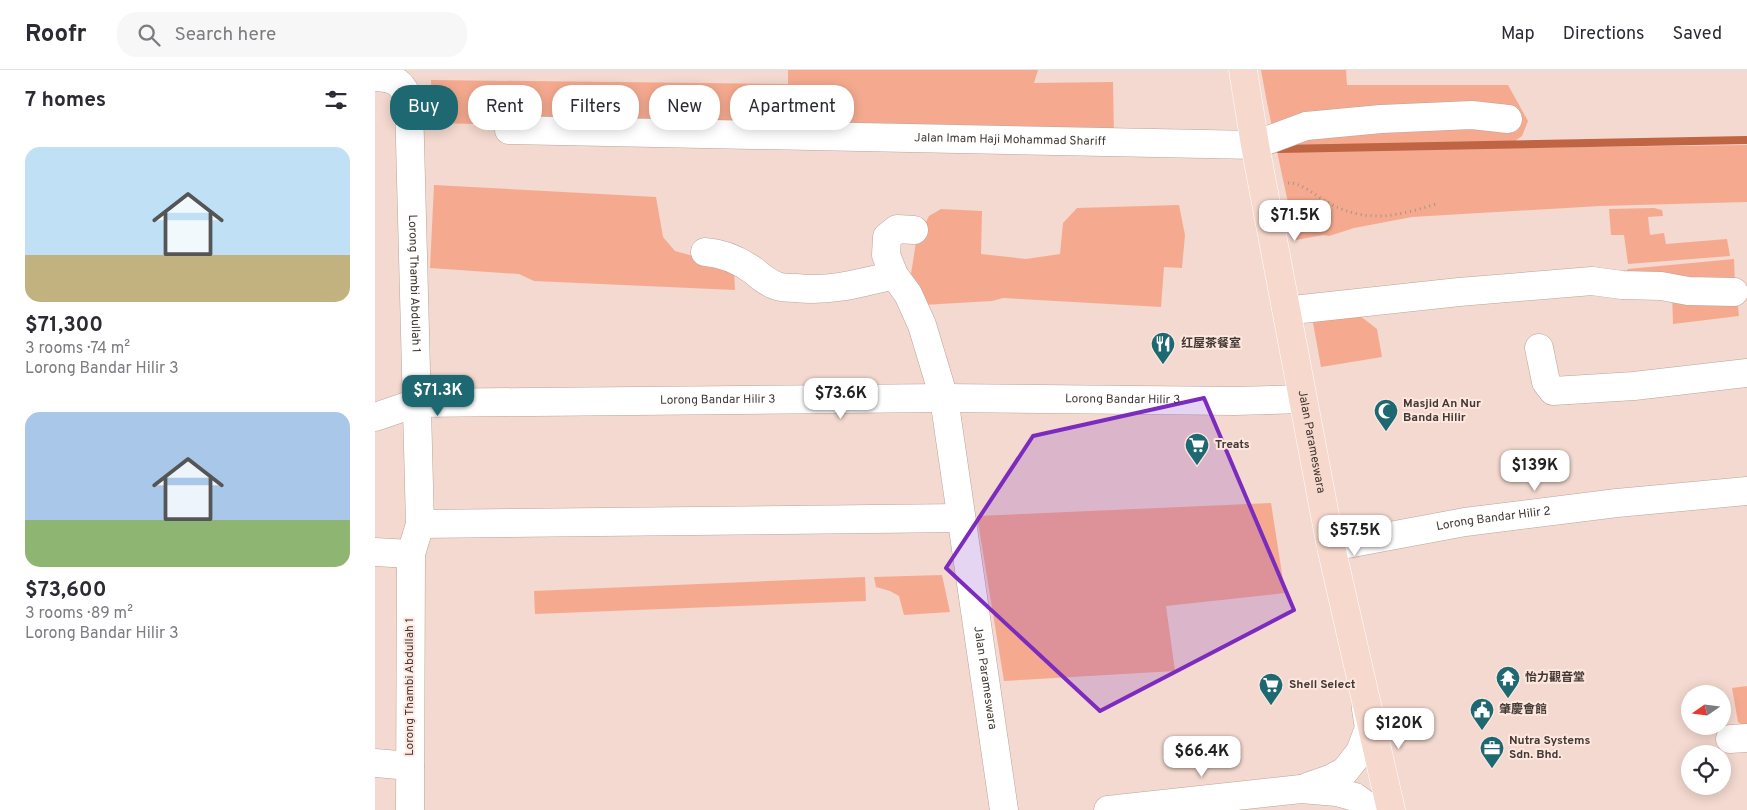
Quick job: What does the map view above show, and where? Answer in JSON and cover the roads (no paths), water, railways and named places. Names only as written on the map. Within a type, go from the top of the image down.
[{"type":"main road","name":"Jalan Parameswara","points":[[1243,70],[1262,186],[1331,547],[1391,810]]},
{"type":"street","name":"Lorong Thambi Abdullah 1","points":[[375,77],[397,82],[406,91],[409,103],[420,524],[411,554],[410,810]]},
{"type":"street","name":"Jalan Imam Haji Mohammad Shariff","points":[[509,130],[1255,146],[1305,126],[1381,119],[1472,115],[1508,119]]},
{"type":"street","name":"Jalan Parameswara","points":[[914,230],[897,230],[887,237],[886,255],[894,275],[908,294],[923,325],[944,398],[1004,810]]},
{"type":"street","points":[[705,252],[717,252],[732,258],[753,270],[765,280],[778,286],[808,290],[851,286],[894,275]]},
{"type":"street","points":[[1302,309],[1459,292],[1592,281],[1622,285],[1661,286],[1688,292],[1734,292]]},
{"type":"street","points":[[1539,348],[1546,382],[1553,391],[1634,386],[1747,373]]},
{"type":"street","name":"Lorong Bandar Hilir 3","points":[[375,417],[416,403],[944,398],[1234,401],[1302,399]]},
{"type":"street","name":"Lorong Bandar Hilir 2","points":[[1331,547],[1465,522],[1747,491]]},
{"type":"street","points":[[420,524],[961,518]]},
{"type":"street","points":[[375,552],[411,554]]},
{"type":"street","points":[[1301,789],[1330,779],[1345,771],[1360,752],[1369,728],[1365,700]]},
{"type":"street","points":[[375,763],[410,766]]},
{"type":"street","points":[[1108,810],[1301,789],[1337,792],[1355,797],[1373,810]]},
{"type":"waterway","points":[[1279,149],[1747,140]]},
{"type":"place","name":"红屋茶餐室","points":[[1163,365]]},
{"type":"place","name":"Masjid An Nur Banda Hilir","points":[[1386,432]]},
{"type":"place","name":"Treats","points":[[1197,466]]},
{"type":"place","name":"怡力觀音堂","points":[[1508,699]]},
{"type":"place","name":"Shell Select","points":[[1271,706]]},
{"type":"place","name":"肇慶會館","points":[[1482,731]]},
{"type":"place","name":"Nutra Systems Sdn. Bhd.","points":[[1492,769]]}]
